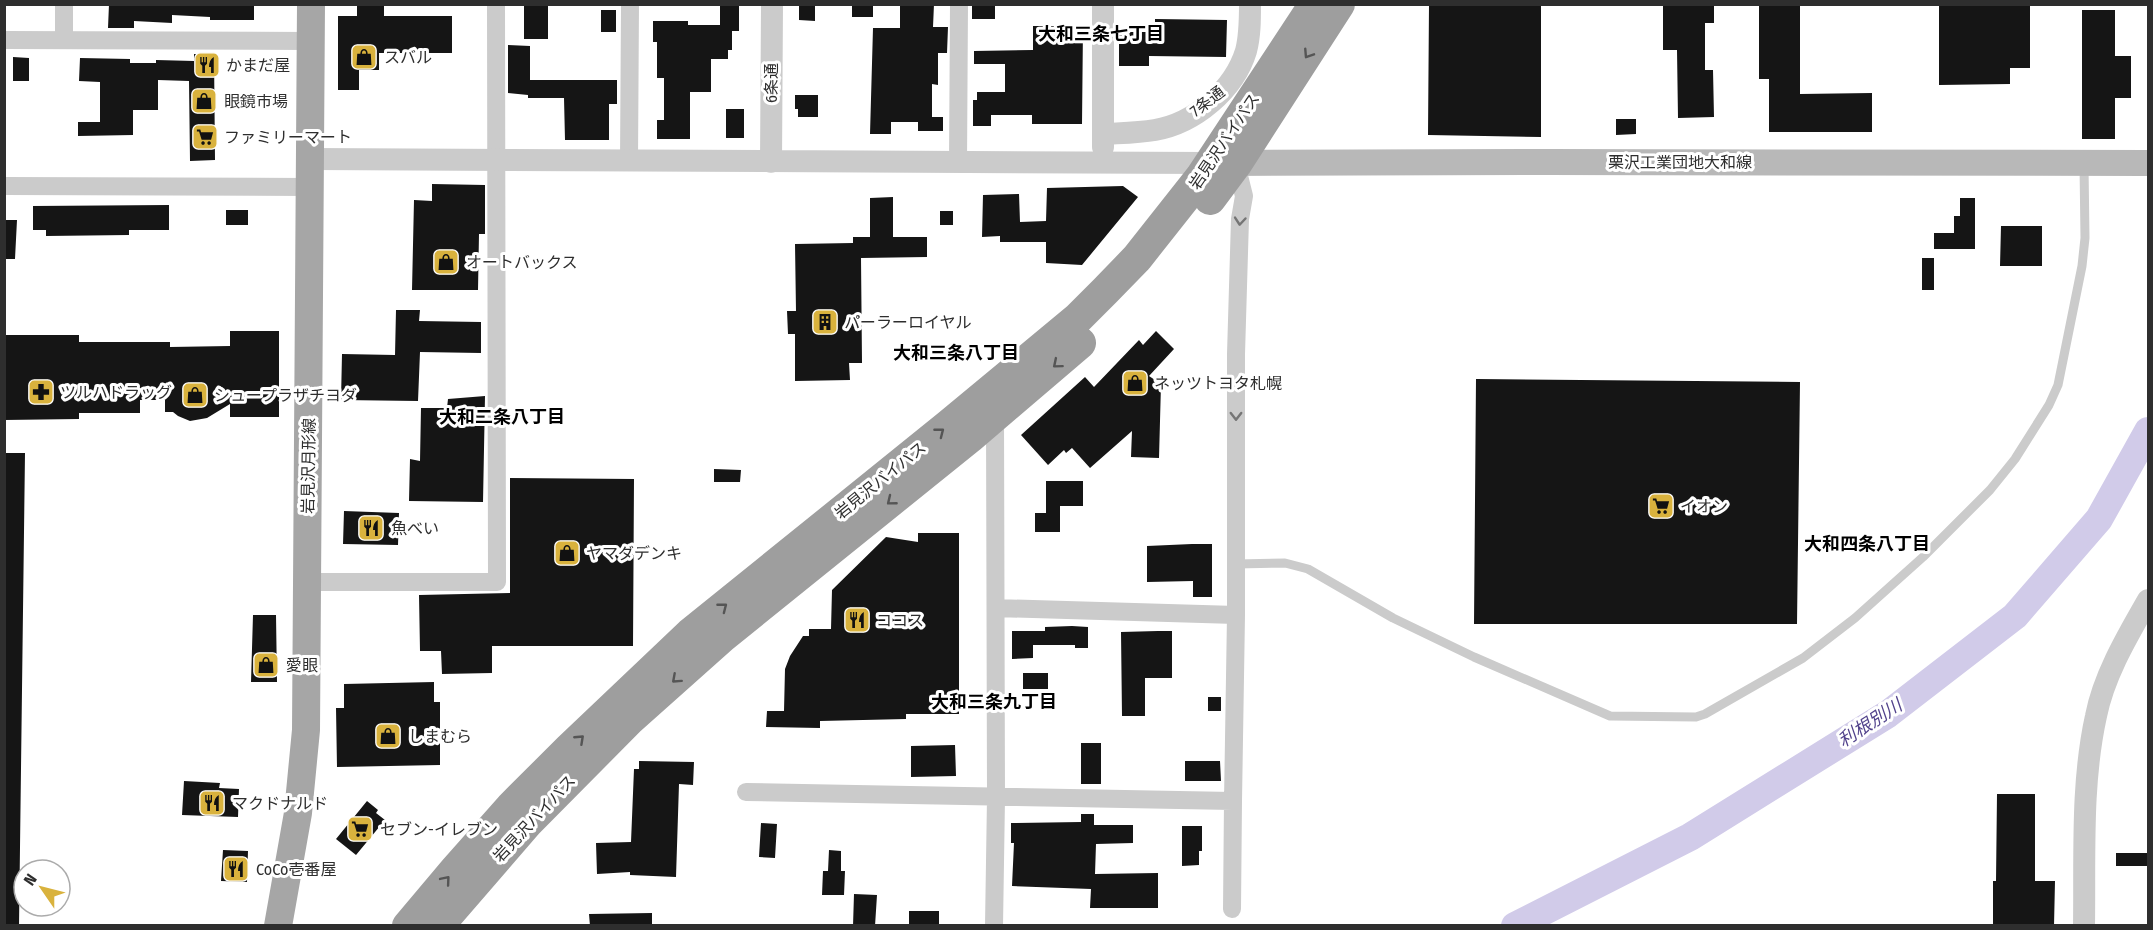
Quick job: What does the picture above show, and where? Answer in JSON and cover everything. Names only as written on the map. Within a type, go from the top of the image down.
[{"type":"highway","name":"岩見沢バイパス","points":[[438,926],[527,823],[638,712],[740,622],[995,416],[1068,354],[1115,309],[1167,251],[1223,163],[1315,4]]},
{"type":"highway","name":"岩見沢バイパス","points":[[408,926],[511,807],[690,634],[1078,318],[1137,258],[1223,163],[1339,4]]},
{"type":"main road","name":"岩見沢月形線","points":[[278,926],[298,813],[306,730],[311,4]]},
{"type":"main road","name":"栗沢工業団地大和線","points":[[1223,163],[2084,165],[2148,163]]},
{"type":"street","points":[[64,4],[64,40]]},
{"type":"street","points":[[307,582],[497,582],[496,4]]},
{"type":"street","points":[[629,161],[630,4]]},
{"type":"street","name":"6条通","points":[[771,162],[772,4]]},
{"type":"street","points":[[958,163],[959,4]]},
{"type":"street","points":[[1102,162],[1104,134],[1103,4]]},
{"type":"street","name":"7条通","points":[[1104,134],[1163,127],[1193,115],[1220,94],[1242,62],[1249,33],[1250,4]]},
{"type":"street","points":[[4,40],[311,41]]},
{"type":"street","points":[[4,186],[311,173],[497,160],[1223,163],[1244,196],[1240,219],[1236,354],[1236,615],[1232,909]]},
{"type":"street","points":[[994,926],[995,416]]},
{"type":"street","points":[[2084,926],[2085,811],[2088,768],[2096,715],[2109,676],[2148,600]]},
{"type":"street","points":[[996,608],[1236,615]]},
{"type":"street","points":[[746,792],[1233,801]]},
{"type":"lane","points":[[1236,564],[1285,563],[1308,569],[1393,618],[1474,657],[1610,716],[1696,717],[1705,714],[1803,658],[1829,640],[1923,557],[1997,482],[2015,459],[2049,405],[2058,385],[2082,266],[2085,238],[2084,165]]},
{"type":"building","points":[[109,4],[254,4],[254,20],[210,20],[210,17],[172,15],[172,23],[134,21],[134,28],[108,28]]},
{"type":"building","points":[[357,4],[384,4],[384,16],[452,16],[452,53],[379,53],[379,70],[359,70],[359,90],[338,90],[338,16],[357,16]]},
{"type":"building","points":[[524,4],[548,4],[548,39],[524,39]]},
{"type":"building","points":[[720,4],[739,4],[739,31],[732,31],[732,50],[728,50],[728,59],[711,59],[711,92],[690,92],[690,139],[657,139],[657,120],[664,120],[664,78],[657,78],[657,42],[653,42],[653,21],[688,21],[688,25],[720,25]]},
{"type":"building","points":[[799,4],[815,4],[815,21],[799,20]]},
{"type":"building","points":[[852,4],[873,4],[873,17],[852,17]]},
{"type":"building","points":[[900,4],[934,4],[933,27],[948,27],[947,53],[938,53],[938,85],[932,84],[932,117],[943,117],[943,131],[918,131],[918,122],[891,122],[891,134],[870,134],[873,28],[900,28]]},
{"type":"building","points":[[995,4],[995,19],[972,19],[972,5]]},
{"type":"building","points":[[1429,4],[1541,4],[1541,137],[1428,135]]},
{"type":"building","points":[[1663,4],[1714,4],[1714,23],[1705,23],[1705,70],[1713,70],[1714,117],[1678,118],[1677,50],[1663,50]]},
{"type":"building","points":[[1759,4],[1800,4],[1800,94],[1872,93],[1872,132],[1769,132],[1769,79],[1759,79]]},
{"type":"building","points":[[1939,4],[2030,4],[2030,68],[2010,68],[2010,84],[1939,85]]},
{"type":"building","points":[[601,10],[616,10],[616,32],[601,32]]},
{"type":"building","points":[[2082,10],[2115,10],[2115,56],[2131,56],[2131,98],[2115,98],[2115,139],[2082,139]]},
{"type":"building","points":[[1155,19],[1227,20],[1226,57],[1149,56],[1149,66],[1119,66],[1119,32],[1155,32]]},
{"type":"building","points":[[1033,26],[1083,26],[1082,124],[1032,124],[1032,115],[991,115],[991,126],[973,126],[973,100],[977,100],[977,92],[1005,92],[1005,64],[974,64],[974,51],[1033,50]]},
{"type":"building","points":[[508,45],[530,46],[530,80],[617,80],[617,104],[609,104],[609,140],[565,140],[564,98],[528,98],[528,95],[508,93]]},
{"type":"building","points":[[194,54],[214,54],[215,160],[190,161],[189,81],[158,80],[158,110],[133,110],[133,135],[78,136],[78,122],[100,122],[100,82],[79,81],[80,58],[130,59],[130,63],[156,63],[156,60],[194,61]]},
{"type":"building","points":[[13,57],[29,58],[29,81],[13,81]]},
{"type":"building","points":[[795,95],[818,95],[818,117],[798,117],[798,109],[795,109]]},
{"type":"building","points":[[726,109],[744,109],[744,138],[726,138]]},
{"type":"building","points":[[1616,119],[1636,119],[1636,134],[1616,135]]},
{"type":"building","name":"オートバックス","points":[[432,184],[485,185],[485,234],[479,234],[478,290],[412,290],[414,200],[432,201]]},
{"type":"building","points":[[1123,186],[1138,197],[1082,265],[1046,263],[1046,242],[1000,242],[1000,236],[982,237],[983,195],[1019,194],[1020,222],[1046,221],[1047,188]]},
{"type":"building","name":"パーラーロイヤル","points":[[893,197],[893,237],[927,237],[927,257],[861,258],[862,363],[849,363],[850,380],[795,381],[795,334],[788,334],[787,311],[796,311],[795,244],[853,243],[853,237],[870,237],[870,198]]},
{"type":"building","points":[[1960,198],[1975,198],[1975,249],[1934,249],[1934,233],[1954,233],[1954,216],[1960,216]]},
{"type":"building","points":[[169,205],[169,230],[129,230],[129,235],[46,236],[46,230],[33,230],[33,206]]},
{"type":"building","points":[[226,210],[248,210],[248,225],[226,225]]},
{"type":"building","points":[[940,211],[953,211],[953,225],[940,225]]},
{"type":"building","points":[[4,220],[17,220],[15,259],[4,259]]},
{"type":"building","points":[[2001,226],[2042,226],[2042,266],[2000,266]]},
{"type":"building","points":[[1922,258],[1934,258],[1934,290],[1922,290]]},
{"type":"building","points":[[396,310],[420,310],[419,321],[481,322],[481,353],[420,352],[418,401],[341,400],[342,354],[395,355]]},
{"type":"building","points":[[230,331],[279,331],[279,417],[230,417],[230,404],[207,418],[190,421],[173,412],[165,412],[165,400],[140,400],[140,413],[79,413],[79,419],[4,420],[4,335],[79,335],[79,342],[170,342],[170,347],[230,346]]},
{"type":"building","points":[[1156,331],[1174,349],[1149,376],[1161,384],[1159,458],[1131,457],[1132,431],[1090,468],[1072,448],[1066,453],[1064,450],[1048,465],[1021,435],[1085,377],[1094,387],[1139,340],[1143,345]]},
{"type":"building","points":[[1476,379],[1800,382],[1797,624],[1474,624]]},
{"type":"building","points":[[485,396],[483,502],[409,501],[410,459],[420,461],[421,408],[447,408],[448,399]]},
{"type":"building","points":[[4,453],[25,453],[20,858],[12,858],[12,918],[19,918],[19,926],[4,926]]},
{"type":"building","points":[[714,469],[741,470],[740,482],[714,482]]},
{"type":"building","points":[[510,478],[634,479],[633,646],[492,646],[492,673],[442,674],[441,651],[420,651],[419,595],[510,593]]},
{"type":"building","points":[[1046,481],[1083,481],[1083,506],[1060,506],[1060,532],[1035,532],[1035,513],[1046,513]]},
{"type":"building","name":"魚べい","points":[[344,511],[399,513],[398,545],[343,544]]},
{"type":"building","points":[[918,533],[959,533],[959,714],[906,714],[906,719],[820,721],[820,728],[766,727],[767,711],[784,711],[785,669],[790,656],[803,636],[809,636],[809,629],[831,629],[832,590],[886,537],[918,542]]},
{"type":"building","points":[[1212,544],[1212,597],[1193,597],[1193,581],[1147,582],[1147,546]]},
{"type":"building","points":[[253,615],[276,615],[277,682],[251,682]]},
{"type":"building","points":[[1045,627],[1088,627],[1088,648],[1075,648],[1075,645],[1033,645],[1033,658],[1012,659],[1012,631],[1045,631]]},
{"type":"building","points":[[1172,631],[1172,678],[1145,678],[1145,716],[1122,716],[1121,632]]},
{"type":"building","points":[[1023,673],[1048,673],[1048,689],[1023,689]]},
{"type":"building","name":"しまむら","points":[[434,682],[434,702],[440,702],[440,765],[337,767],[336,708],[344,708],[344,684]]},
{"type":"building","points":[[1208,697],[1221,697],[1221,711],[1208,711]]},
{"type":"building","points":[[1081,743],[1101,743],[1101,784],[1081,784]]},
{"type":"building","points":[[955,745],[956,776],[911,777],[911,746]]},
{"type":"building","points":[[639,761],[694,762],[693,785],[679,784],[676,877],[630,875],[630,872],[597,874],[596,843],[631,842],[634,769],[639,769]]},
{"type":"building","points":[[1185,761],[1220,761],[1221,781],[1185,781]]},
{"type":"building","points":[[184,781],[220,783],[219,788],[239,789],[238,817],[182,815]]},
{"type":"building","points":[[1997,794],[2035,794],[2035,881],[2055,881],[2054,926],[1993,926]]},
{"type":"building","name":"セブン-イレブン","points":[[367,801],[385,820],[356,855],[336,839]]},
{"type":"building","points":[[1081,814],[1094,814],[1094,825],[1133,825],[1133,843],[1096,844],[1095,874],[1158,873],[1158,908],[1090,908],[1091,889],[1012,886],[1014,843],[1011,843],[1011,823],[1081,822]]},
{"type":"building","points":[[761,823],[777,824],[775,858],[759,857]]},
{"type":"building","points":[[1182,826],[1202,826],[1202,851],[1199,851],[1199,865],[1182,866]]},
{"type":"building","points":[[223,850],[248,851],[247,882],[221,881]]},
{"type":"building","points":[[829,850],[841,851],[841,871],[845,871],[844,895],[822,895],[823,871],[828,871]]},
{"type":"building","points":[[2116,853],[2148,853],[2148,866],[2116,866]]},
{"type":"building","points":[[854,894],[877,895],[875,926],[853,926]]},
{"type":"building","points":[[909,911],[939,911],[939,926],[909,926]]},
{"type":"building","points":[[652,913],[652,926],[590,926],[589,914]]},
{"type":"waterway","name":"利根別川","points":[[1515,926],[1690,837],[1888,714],[2015,616],[2099,519],[2148,431]]},
{"type":"place","name":"スバル","points":[[364,57]]},
{"type":"place","name":"かまだ屋","points":[[207,65]]},
{"type":"place","name":"眼鏡市場","points":[[204,101]]},
{"type":"place","name":"ファミリーマート","points":[[205,137]]},
{"type":"place","name":"オートバックス","points":[[446,262]]},
{"type":"place","name":"パーラーロイヤル","points":[[825,322]]},
{"type":"place","name":"ネッツトヨタ札幌","points":[[1135,383]]},
{"type":"place","name":"ツルハドラッグ","points":[[41,392]]},
{"type":"place","name":"シュープラザチヨダ","points":[[195,395]]},
{"type":"place","name":"イオン","points":[[1661,506]]},
{"type":"place","name":"魚べい","points":[[371,528]]},
{"type":"place","name":"ヤマダデンキ","points":[[567,553]]},
{"type":"place","name":"ココス","points":[[857,620]]},
{"type":"place","name":"愛眼","points":[[266,665]]},
{"type":"place","name":"しまむら","points":[[388,736]]},
{"type":"place","name":"マクドナルド","points":[[212,803]]},
{"type":"place","name":"セブン-イレブン","points":[[360,829]]},
{"type":"place","name":"CoCo壱番屋","points":[[236,869]]},
{"type":"district","name":"大和三条七丁目","points":[[1101,34]]},
{"type":"district","name":"大和三条八丁目","points":[[956,353]]},
{"type":"district","name":"大和二条八丁目","points":[[502,417]]},
{"type":"district","name":"大和四条八丁目","points":[[1867,544]]},
{"type":"district","name":"大和三条九丁目","points":[[994,702]]}]
